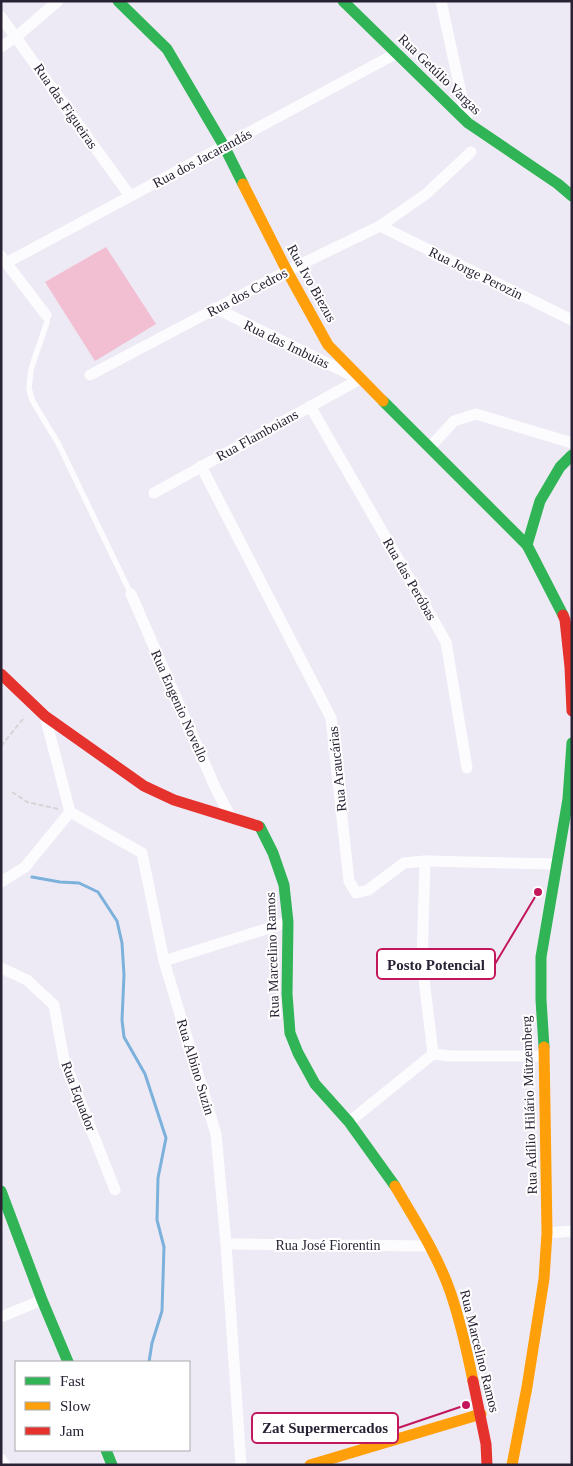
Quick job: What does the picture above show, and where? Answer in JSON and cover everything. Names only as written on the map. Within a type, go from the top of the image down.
[{"type":"main road","name":"Rua Ivo Biezus","points":[[118,1],[168,49],[224,146],[287,271],[328,344],[360,379],[527,545]]},
{"type":"main road","name":"Rua Getúlio Vargas","points":[[343,1],[468,123],[558,184],[572,196]]},
{"type":"main road","points":[[572,456],[560,468],[540,501],[527,545],[565,620],[572,711]]},
{"type":"main road","name":"Rua Marcelino Ramos","points":[[1,674],[45,716],[144,786],[174,800],[260,827],[273,854],[284,885],[288,922],[287,994],[290,1033],[298,1053],[315,1084],[349,1122],[394,1185],[430,1246],[450,1291],[463,1335],[481,1414],[486,1444],[486,1463]]},
{"type":"main road","name":"Rua Adílio Hilário Mützemberg","points":[[512,1465],[527,1387],[544,1279],[547,1233],[541,957],[556,864],[570,799],[572,743]]},
{"type":"main road","points":[[1,1191],[42,1300],[68,1361]]},
{"type":"main road","points":[[310,1465],[481,1414]]},
{"type":"main road","points":[[106,1451],[112,1465]]},
{"type":"street","points":[[1,47],[16,37],[58,1]]},
{"type":"street","points":[[440,1],[468,123]]},
{"type":"street","name":"Rua das Figueiras","points":[[1,17],[130,196]]},
{"type":"street","name":"Rua dos Jacarandás","points":[[4,259],[130,196],[397,53]]},
{"type":"street","name":"Rua dos Cedros","points":[[90,375],[287,271],[380,226],[426,194],[472,152]]},
{"type":"street","name":"Rua Jorge Perozin","points":[[380,226],[572,320]]},
{"type":"street","points":[[4,259],[46,315]]},
{"type":"street","name":"Rua das Imbuias","points":[[215,308],[360,379]]},
{"type":"street","name":"Rua Flamboians","points":[[154,493],[360,379]]},
{"type":"street","name":"Rua das Peróbas","points":[[310,406],[446,642],[467,768]]},
{"type":"street","points":[[430,447],[454,421],[476,414],[572,443]]},
{"type":"street","name":"Rua Araucárias","points":[[201,466],[331,718],[349,882],[356,893],[368,890],[404,863],[425,861],[556,864]]},
{"type":"street","name":"Rua Engenio Novello","points":[[131,594],[231,818]]},
{"type":"street","points":[[1,882],[25,867],[70,812],[45,716]]},
{"type":"street","name":"Rua Albino Suzin","points":[[70,812],[142,853],[164,961],[216,1134],[242,1465]]},
{"type":"street","points":[[425,861],[422,962],[433,1054]]},
{"type":"street","points":[[164,961],[288,922]]},
{"type":"street","name":"Rua Equador","points":[[1,968],[27,980],[54,1005],[64,1060],[115,1190]]},
{"type":"street","points":[[349,1122],[433,1054],[450,1056],[544,1056]]},
{"type":"street","points":[[547,1233],[572,1231]]},
{"type":"street","name":"Rua José Fiorentin","points":[[226,1244],[430,1246]]},
{"type":"street","points":[[1,1317],[42,1300]]},
{"type":"street","points":[[1,1459],[5,1465]]},
{"type":"lane","points":[[46,315],[47,322],[31,369],[29,388],[32,400],[58,443],[131,594]]},
{"type":"path","points":[[1,746],[23,719],[26,710]]},
{"type":"path","points":[[12,792],[27,802],[70,812]]},
{"type":"shaded area","points":[[106,247],[156,324],[95,361],[45,282]]},
{"type":"waterway","points":[[32,877],[79,883],[98,892],[117,921],[122,943],[124,975],[122,1020],[124,1037],[145,1074],[166,1138],[158,1178],[157,1220],[164,1247],[162,1311],[152,1343],[149,1361]]},
{"type":"traffic: fast","points":[[118,1],[167,49],[224,146],[243,184]]},
{"type":"traffic: fast","points":[[343,1],[468,123],[558,184],[572,196]]},
{"type":"traffic: fast","points":[[383,401],[527,545],[563,615]]},
{"type":"traffic: fast","points":[[527,545],[540,501],[560,467],[572,455]]},
{"type":"traffic: fast","points":[[544,1047],[541,957],[568,799],[572,743]]},
{"type":"traffic: fast","points":[[258,826],[273,853],[284,885],[288,922],[287,994],[290,1033],[298,1053],[315,1084],[349,1122],[395,1186]]},
{"type":"traffic: fast","points":[[1,1191],[42,1300],[68,1361]]},
{"type":"traffic: fast","points":[[106,1451],[112,1465]]},
{"type":"traffic: slow","points":[[243,184],[287,271],[328,345],[383,401]]},
{"type":"traffic: slow","points":[[512,1465],[527,1387],[544,1279],[547,1233],[544,1047]]},
{"type":"traffic: slow","points":[[395,1186],[425,1237],[445,1277],[460,1324],[473,1381]]},
{"type":"traffic: slow","points":[[310,1465],[481,1414]]},
{"type":"traffic: jam","points":[[563,615],[570,667],[572,711]]},
{"type":"traffic: jam","points":[[1,674],[45,716],[144,786],[174,800],[258,826]]},
{"type":"traffic: jam","points":[[473,1381],[486,1444],[487,1465]]},
{"type":"place","name":"Posto Potencial","points":[[538,892]]},
{"type":"place","name":"Zat Supermercados","points":[[466,1405]]}]
